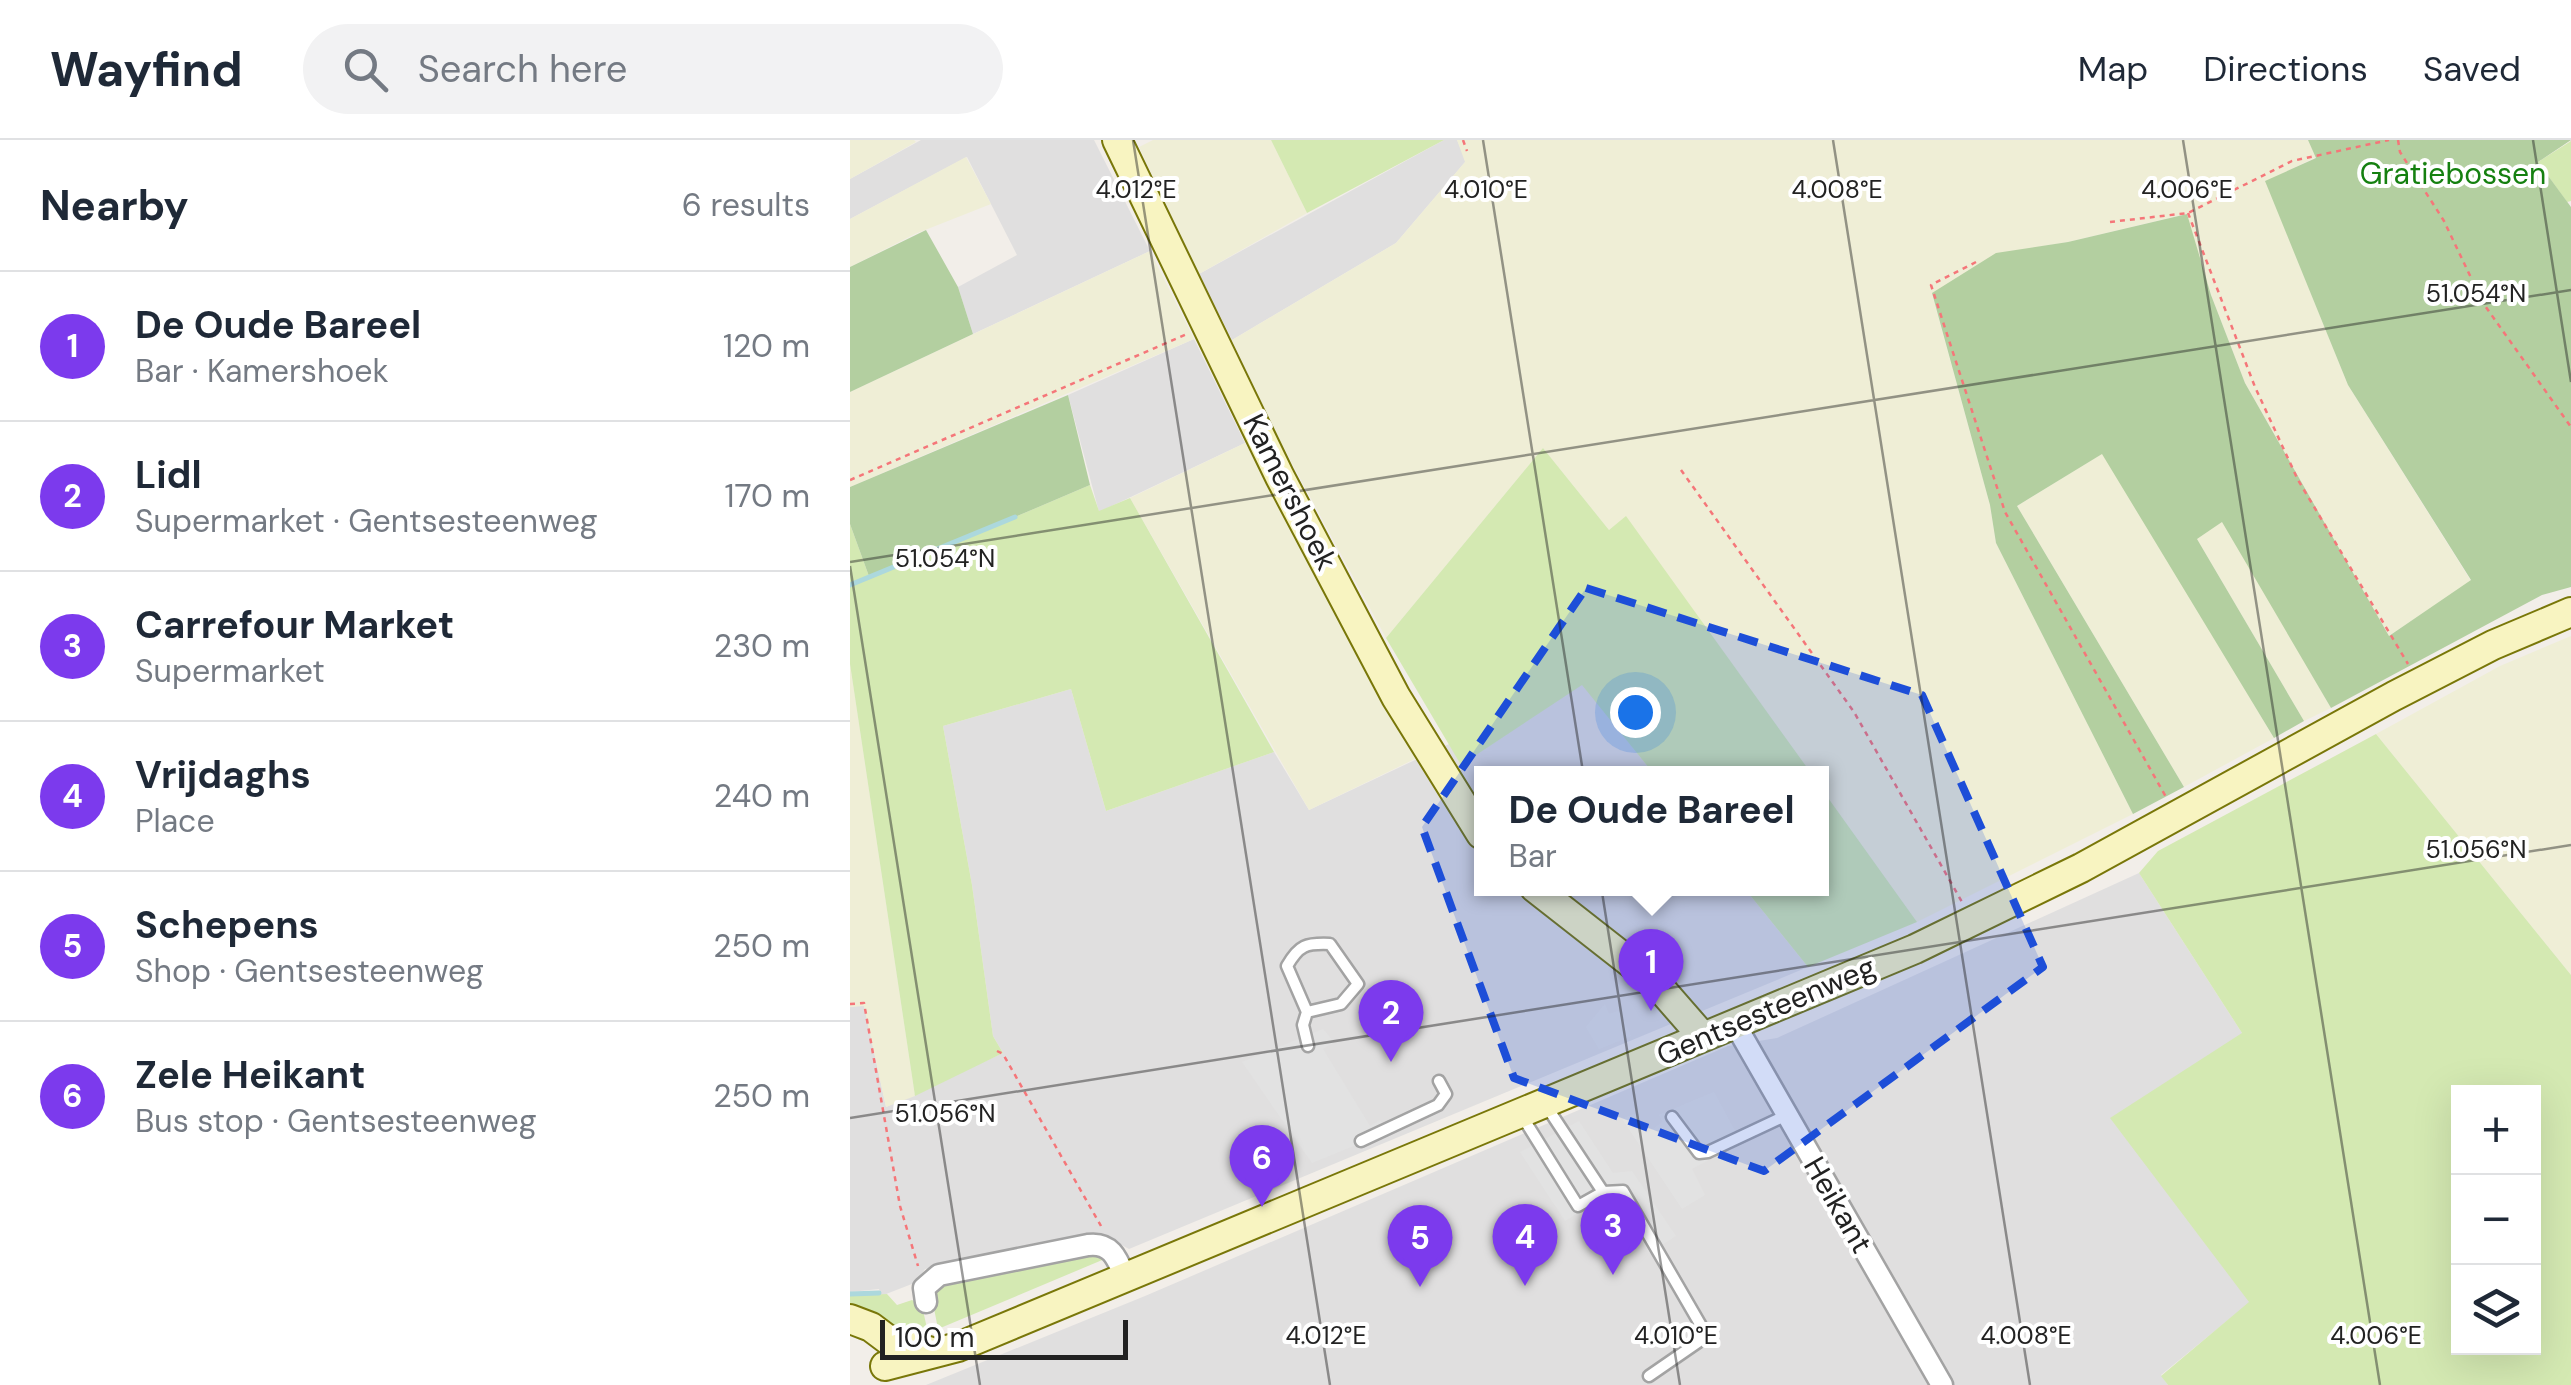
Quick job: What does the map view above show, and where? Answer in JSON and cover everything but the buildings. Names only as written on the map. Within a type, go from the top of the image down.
[{"type":"main road","name":"Kamershoek","points":[[1116,140],[1280,477],[1396,697],[1474,823]]},
{"type":"main road","name":"Gentsesteenweg","points":[[880,1376],[1915,949],[2081,868],[2493,645],[2571,612]]},
{"type":"main road","points":[[1545,896],[1655,982],[1703,1037]]},
{"type":"main road","points":[[850,1319],[898,1344],[936,1352]]},
{"type":"main road","name":"Gentsesteenweg","points":[[878,1334],[884,1346],[880,1376]]},
{"type":"street","name":"Heikant","points":[[1734,1024],[1942,1385]]},
{"type":"street","points":[[925,1295],[938,1275],[1099,1243],[1112,1251],[1125,1277]]},
{"type":"lane","points":[[1307,1012],[1341,1004],[1358,984],[1330,944],[1308,943],[1297,948],[1287,966],[1307,1012],[1303,1025],[1308,1046]]},
{"type":"lane","points":[[1362,1141],[1438,1104],[1446,1094],[1439,1082]]},
{"type":"lane","points":[[1532,1108],[1602,1192]]},
{"type":"lane","points":[[1532,1108],[1578,1206],[1602,1192],[1622,1191],[1707,1336],[1650,1376]]},
{"type":"lane","points":[[1672,1117],[1699,1153],[1787,1115]]},
{"type":"path","points":[[1463,140],[1468,150]]},
{"type":"path","points":[[2110,222],[2188,212],[2292,160],[2389,140]]},
{"type":"path","points":[[2398,140],[2400,152],[2444,221],[2483,303],[2571,427]]},
{"type":"path","points":[[2188,212],[2255,387],[2298,480],[2420,683]]},
{"type":"path","points":[[1976,262],[1932,285],[2006,512],[2176,816]]},
{"type":"path","points":[[850,480],[1206,325]]},
{"type":"path","points":[[1681,470],[1854,712],[1972,920]]},
{"type":"path","points":[[850,1004],[864,1003],[900,1206],[925,1295]]},
{"type":"path","points":[[997,1052],[1003,1054],[1112,1251]]},
{"type":"highlighted area","points":[[1586,588],[1922,695],[2043,967],[1764,1171],[1514,1078],[1422,827]]},
{"type":"shaded area","points":[[921,140],[1094,140],[1150,251],[973,334],[958,287],[1017,255],[967,157],[850,219],[850,179]]},
{"type":"shaded area","points":[[1444,140],[1457,140],[1466,161],[1396,243],[1232,340],[1199,274]]},
{"type":"shaded area","points":[[1194,339],[1245,443],[1099,512],[1068,395]]},
{"type":"shaded area","points":[[1582,684],[1647,766],[1474,766],[1474,896],[1751,896],[1808,967],[1129,1249],[1099,1233],[974,1262],[925,1269],[917,1282],[881,1296],[879,1289],[850,1292],[850,1007],[864,1005],[886,1107],[1003,1053],[993,1036],[972,885],[943,726],[1071,689],[1106,811],[1274,752],[1309,810],[1449,744],[1462,764]]},
{"type":"shaded area","points":[[2139,873],[2242,1033],[2249,1303],[2161,1375],[2168,1385],[926,1385],[1145,1296],[1728,1046],[1777,1038]]},
{"type":"shaded area","points":[[1605,1004],[1609,1014],[1619,1011],[1631,1036],[1599,1049],[1586,1027]]},
{"type":"shaded area","points":[[1323,1029],[1334,1042],[1323,1049],[1370,1126],[1380,1120],[1388,1132],[1312,1163],[1242,1062]]},
{"type":"shaded area","points":[[1714,1092],[1736,1133],[1765,1118],[1771,1126],[1692,1169],[1705,1195],[1682,1209],[1622,1119],[1634,1114],[1647,1133],[1663,1122],[1659,1115]]},
{"type":"shaded area","points":[[1579,1121],[1613,1173],[1632,1171],[1676,1236],[1649,1253],[1630,1223],[1619,1229],[1607,1209],[1581,1211],[1565,1221],[1520,1152]]},
{"type":"green space","points":[[850,140],[914,140],[916,142],[850,179]]},
{"type":"green space","points":[[1153,140],[1271,140],[1307,213],[1199,274],[1139,147]]},
{"type":"green space","points":[[1271,140],[1444,140],[1307,213]]},
{"type":"green space","points":[[1457,140],[2308,140],[2316,157],[2266,182],[2348,385],[2471,581],[2389,636],[2245,383],[2211,295],[2186,214],[2068,242],[1996,254],[1932,294],[1990,505],[1996,543],[2133,814],[1917,922],[1829,799],[1829,766],[1806,766],[1626,517],[1609,530],[1543,448],[1386,638],[1274,430],[1232,340],[1396,243],[1465,162]]},
{"type":"green space","name":"Gratiebossen","points":[[2308,140],[2571,140],[2538,162],[2571,207],[2571,587],[2542,595],[2331,708],[2222,522],[2197,539],[2304,721],[2274,738],[2102,454],[2017,506],[2184,787],[2133,814],[1996,543],[1990,505],[1932,293],[1996,253],[2068,242],[2187,214],[2211,295],[2245,383],[2389,636],[2471,580],[2348,385],[2265,181],[2316,158]]},
{"type":"green space","points":[[2571,141],[2571,201],[2567,202],[2538,162]]},
{"type":"green space","points":[[966,157],[991,204],[915,234],[850,267],[850,219]]},
{"type":"green space","points":[[926,230],[958,287],[973,334],[850,392],[850,267]]},
{"type":"green space","points":[[1150,251],[1194,339],[850,487],[850,392]]},
{"type":"green space","points":[[1068,395],[1090,485],[870,579],[850,524],[850,487]]},
{"type":"green space","points":[[1245,443],[1419,757],[1309,810],[1130,498]]},
{"type":"green space","points":[[1543,448],[1609,530],[1626,516],[1806,766],[1647,766],[1582,685],[1461,765],[1386,638]]},
{"type":"green space","points":[[2103,453],[2274,738],[2184,787],[2017,506]]},
{"type":"green space","points":[[1090,485],[1099,511],[1130,498],[1274,752],[1106,811],[1071,689],[943,726],[972,885],[993,1036],[1003,1053],[915,1096],[850,664],[850,524],[870,579]]},
{"type":"green space","points":[[2223,521],[2331,708],[2304,721],[2197,539]]},
{"type":"green space","points":[[2571,636],[2571,975],[2376,734],[2500,666]]},
{"type":"green space","points":[[850,664],[915,1096],[886,1107],[864,1006],[850,1007]]},
{"type":"green space","points":[[2376,734],[2571,975],[2571,1385],[2168,1385],[2161,1376],[2249,1302],[2110,1118],[2242,1033],[2139,873],[2158,851]]},
{"type":"green space","points":[[1829,799],[1917,922],[1808,967],[1751,896],[1829,896]]},
{"type":"green space","points":[[1088,1251],[1107,1258],[938,1329],[932,1298],[935,1284]]},
{"type":"green space","points":[[887,1294],[897,1305],[912,1300],[922,1306],[929,1337],[911,1338],[850,1307],[850,1296]]},
{"type":"waterway","points":[[850,585],[1015,517]]},
{"type":"waterway","points":[[850,1294],[879,1293]]},
{"type":"place","name":"De Oude Bareel","points":[[1651,1011]]},
{"type":"place","name":"Lidl","points":[[1391,1062]]},
{"type":"place","name":"Zele Heikant","points":[[1262,1207]]},
{"type":"place","name":"Carrefour Market","points":[[1613,1275]]},
{"type":"place","name":"Vrijdaghs","points":[[1525,1286]]},
{"type":"place","name":"Schepens","points":[[1420,1287]]}]
